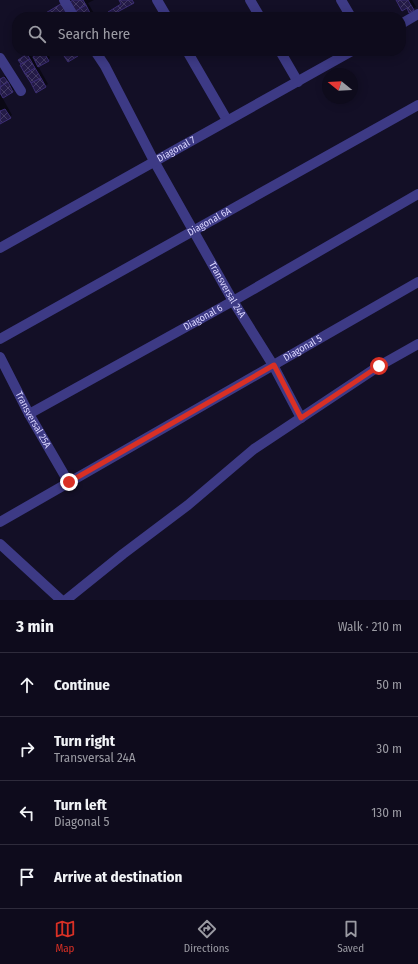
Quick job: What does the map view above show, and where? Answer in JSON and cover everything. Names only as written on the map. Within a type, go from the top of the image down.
[{"type":"street","points":[[64,0],[71,12]]},
{"type":"street","points":[[157,0],[164,12]]},
{"type":"street","points":[[250,0],[257,12]]},
{"type":"street","points":[[341,0],[348,12]]},
{"type":"street","points":[[406,21],[418,14]]},
{"type":"street","name":"Transversal 24A","points":[[98,56],[105,66],[154,161],[233,301],[274,365],[301,418]]},
{"type":"street","points":[[190,56],[227,120]]},
{"type":"street","points":[[283,56],[298,82]]},
{"type":"street","name":"Diagonal 7","points":[[0,248],[343,56]]},
{"type":"street","points":[[0,58],[21,91]]},
{"type":"street","name":"Diagonal 6A","points":[[0,339],[418,105]]},
{"type":"street","name":"Diagonal 6","points":[[29,414],[233,301],[418,194]]},
{"type":"street","name":"Diagonal 5","points":[[0,522],[418,282]]},
{"type":"street","points":[[66,600],[123,554],[188,505],[254,449],[379,366],[418,344]]},
{"type":"street","name":"Transversal 25A","points":[[0,357],[29,414],[69,482]]},
{"type":"street","points":[[0,544],[61,600]]},
{"type":"building","points":[[73,0],[83,0],[86,5],[76,11],[70,2]]},
{"type":"building","points":[[119,0],[132,0],[134,3],[117,12],[108,12],[121,4]]},
{"type":"building","points":[[396,0],[408,0],[414,10],[409,13],[407,8],[402,11]]},
{"type":"building","points":[[64,2],[69,11],[67,12],[47,12]]},
{"type":"building","points":[[86,5],[90,12],[76,12]]},
{"type":"building","points":[[24,56],[28,56],[30,59],[21,64],[18,60]]},
{"type":"building","points":[[46,56],[49,61],[38,67],[33,57]]},
{"type":"building","points":[[64,56],[78,56],[68,62]]},
{"type":"building","points":[[30,59],[35,68],[25,74],[20,65]]},
{"type":"building","points":[[35,68],[41,78],[31,83],[25,74]]},
{"type":"building","points":[[4,77],[8,82],[0,87],[0,79]]},
{"type":"building","points":[[41,78],[46,87],[36,93],[31,83]]},
{"type":"building","points":[[8,82],[13,92],[3,98],[0,93],[0,87]]},
{"type":"building","points":[[5,109],[11,118],[0,124],[0,111]]},
{"type":"route","points":[[69,482],[274,365],[301,418],[379,366]]}]
